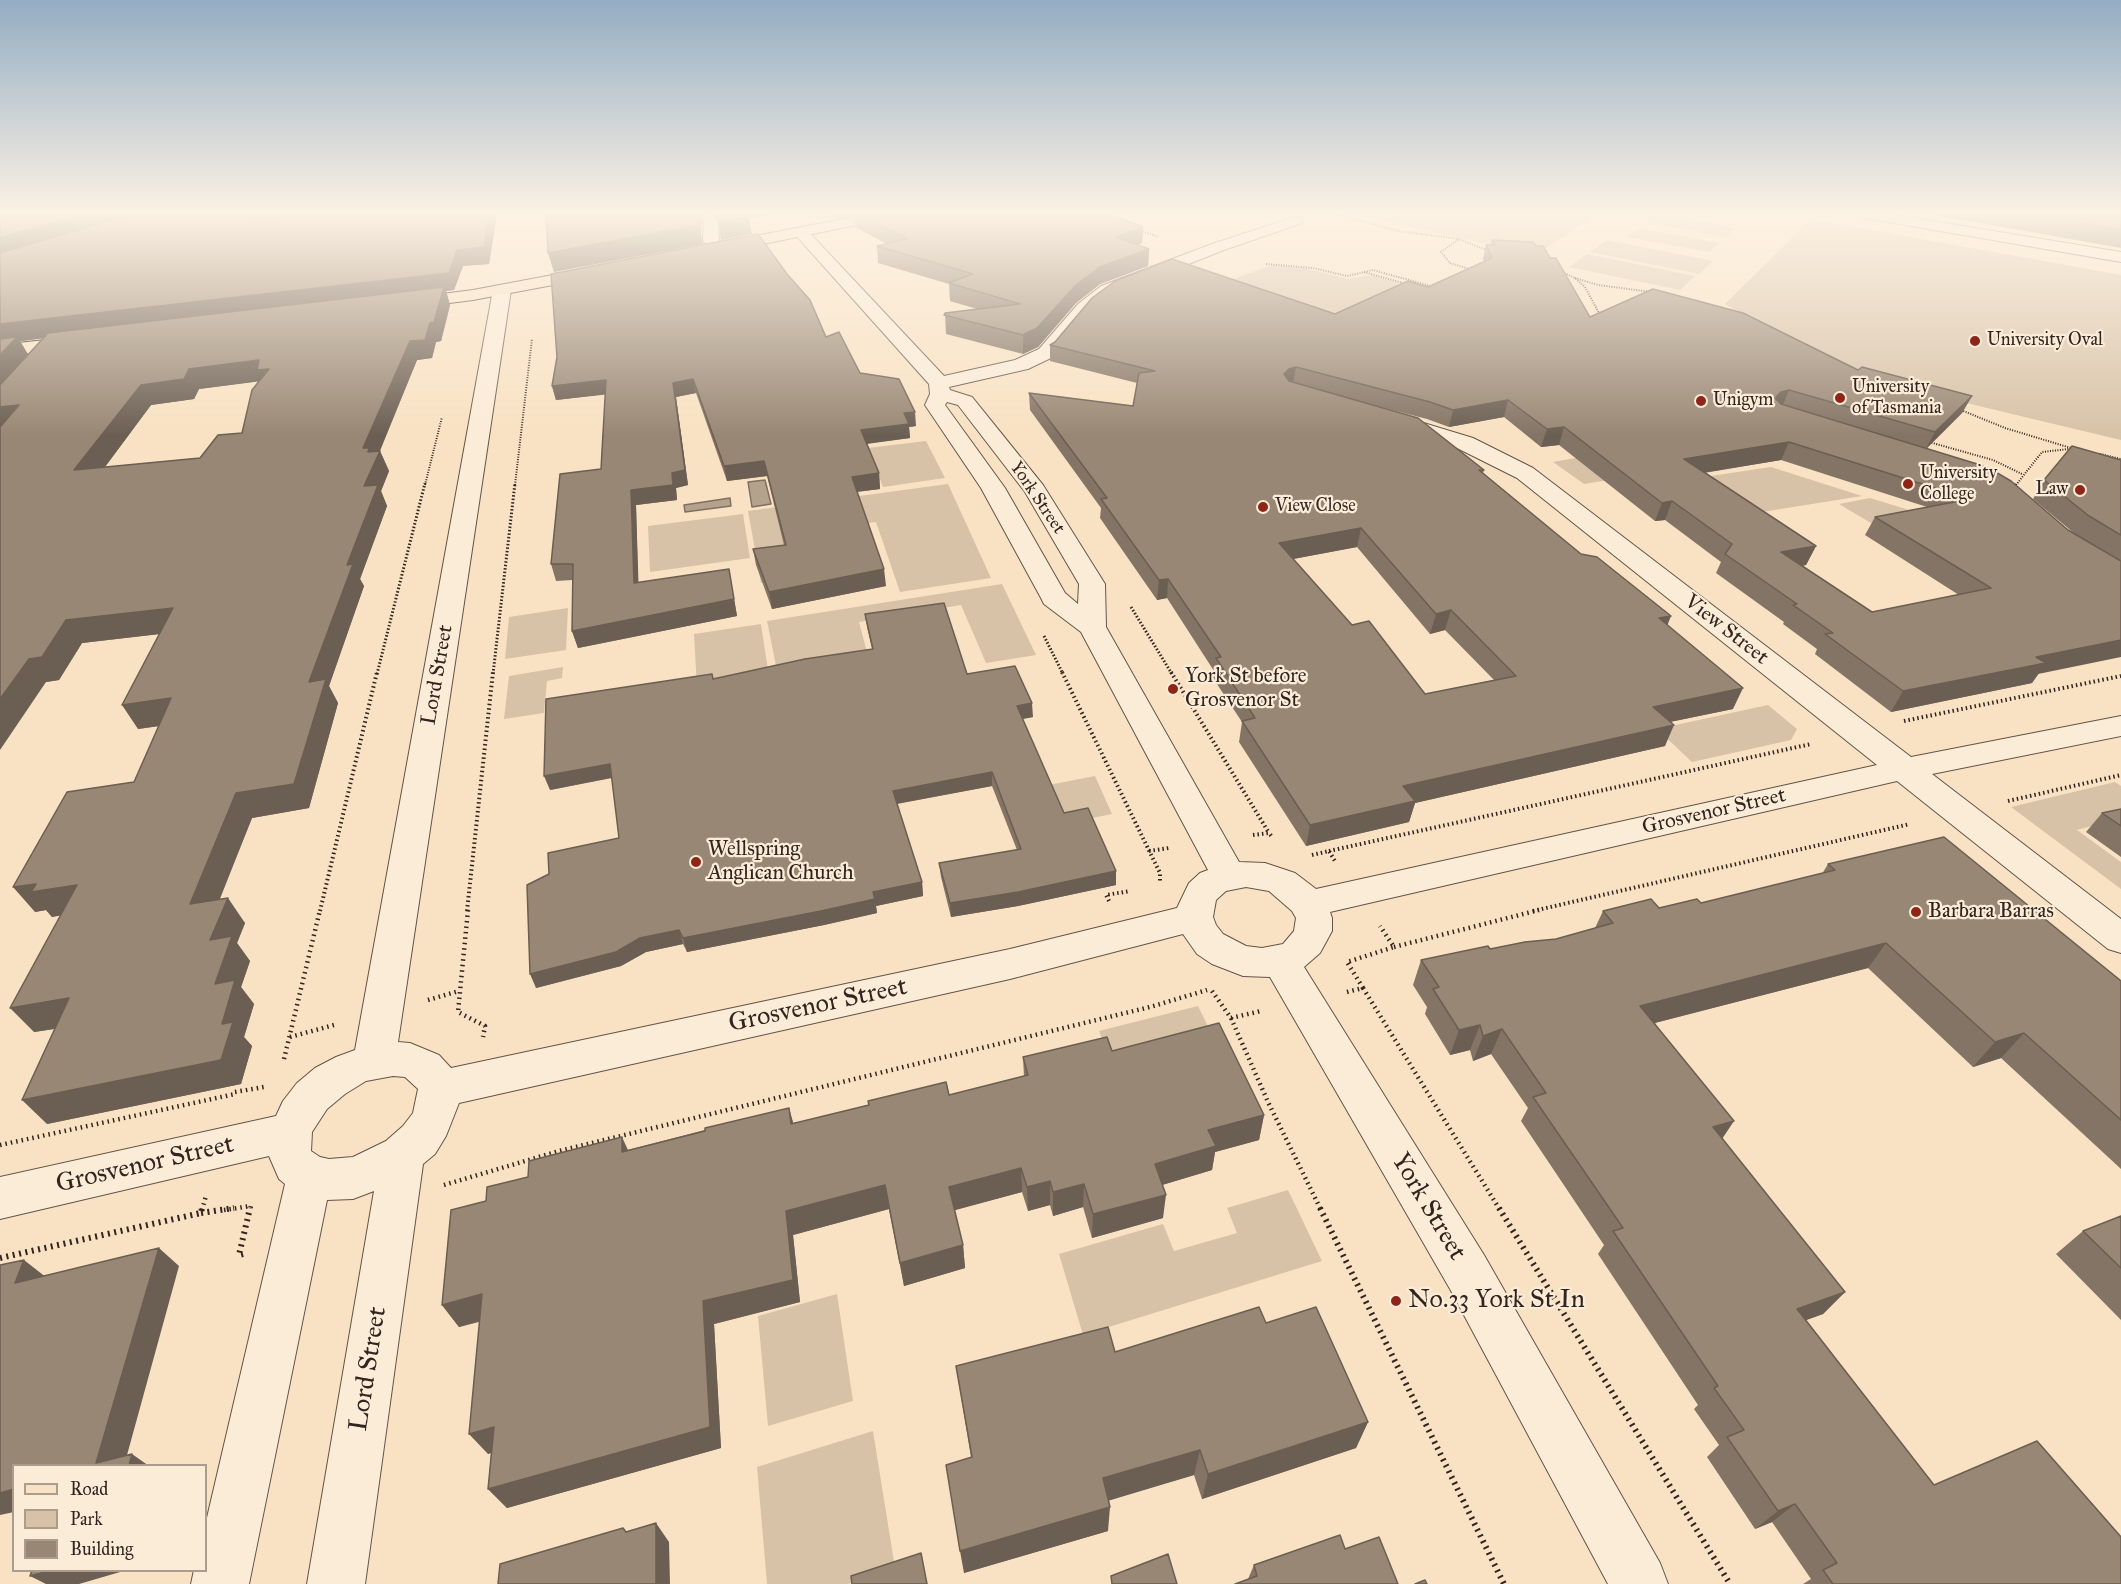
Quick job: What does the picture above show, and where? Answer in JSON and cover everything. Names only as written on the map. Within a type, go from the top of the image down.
[{"type":"main road","points":[[389,301],[483,288]]},
{"type":"main road","points":[[0,340],[58,339],[98,335]]},
{"type":"main road","points":[[0,351],[58,339]]},
{"type":"street","name":"Lord Street","points":[[374,1061],[504,288]]},
{"type":"street","name":"York Street","points":[[849,288],[939,389],[965,401],[1035,490],[1092,584],[1092,627]]},
{"type":"street","points":[[939,389],[1021,365],[1046,353],[1084,308],[1112,288]]},
{"type":"street","points":[[32,369],[58,339]]},
{"type":"street","name":"York Street","points":[[939,389],[935,405],[993,488],[1054,598],[1092,627],[1229,876]]},
{"type":"street","name":"View Street","points":[[1372,414],[1465,443],[1525,473],[2121,939]]},
{"type":"street","name":"Grosvenor Street","points":[[1308,904],[1905,769],[2121,726]]},
{"type":"street","points":[[1246,874],[1265,876],[1282,882],[1298,892],[1308,904],[1314,918],[1313,931],[1307,944],[1296,954],[1280,961],[1262,963],[1225,954],[1210,944],[1200,931],[1195,917],[1196,904],[1202,892],[1213,882],[1229,876],[1246,874]]},
{"type":"street","name":"Grosvenor Street","points":[[439,1089],[1011,964],[1195,917]]},
{"type":"street","name":"York Street","points":[[1280,961],[1467,1272],[1639,1584]]},
{"type":"street","points":[[220,1584],[300,1154],[298,1114],[312,1096],[330,1081],[351,1069],[374,1061],[410,1060],[424,1066],[434,1076],[439,1089],[437,1105],[431,1122],[419,1140],[402,1155],[378,1169],[353,1178],[329,1180],[300,1154]]},
{"type":"street","name":"Grosvenor Street","points":[[0,1198],[300,1154]]},
{"type":"street","name":"Lord Street","points":[[336,1584],[402,1155]]},
{"type":"path","points":[[1422,288],[1440,293]]},
{"type":"path","points":[[1586,288],[1600,314],[1595,318]]},
{"type":"path","points":[[1619,288],[1656,293]]},
{"type":"path","points":[[1953,408],[2005,428],[2081,450]]},
{"type":"path","points":[[283,1065],[443,411]]},
{"type":"path","points":[[1923,440],[1993,460],[2022,474]]},
{"type":"path","points":[[2009,493],[2022,474],[2042,453],[2071,448]]},
{"type":"path","points":[[2091,453],[2121,459]]},
{"type":"path","points":[[1900,722],[2121,676]]},
{"type":"path","points":[[1329,851],[1821,741]]},
{"type":"path","points":[[1395,947],[1605,893],[2121,775]]},
{"type":"path","points":[[1363,988],[1730,1584]]},
{"type":"path","points":[[440,1186],[559,1151],[1150,1007],[1211,989]]},
{"type":"path","points":[[1231,1018],[1268,1102],[1503,1584]]},
{"type":"path","points":[[235,1092],[267,1086]]},
{"type":"green space","points":[[1232,288],[1413,288],[1439,296],[1363,331]]},
{"type":"green space","name":"University Oval","points":[[1741,288],[2121,288],[2121,440],[1916,391],[1882,380],[1781,336],[1725,304]]},
{"type":"green space","points":[[926,441],[945,478],[883,487],[868,448]]},
{"type":"green space","points":[[1581,457],[1609,480],[1584,484],[1553,462]]},
{"type":"green space","points":[[1771,467],[1862,496],[1737,516],[1684,480]]},
{"type":"green space","points":[[948,484],[991,578],[900,592],[876,522],[787,535],[797,578],[761,583],[748,511]]},
{"type":"green space","points":[[1870,498],[1981,532],[1881,529],[1839,504]]},
{"type":"green space","points":[[743,514],[750,558],[650,572],[648,526]]},
{"type":"green space","points":[[1002,584],[1036,655],[986,663],[961,605],[859,622],[868,656],[777,671],[767,621]]},
{"type":"green space","points":[[568,608],[566,650],[505,659],[509,617]]},
{"type":"green space","points":[[761,624],[769,677],[697,687],[694,634]]},
{"type":"green space","points":[[563,667],[562,678],[547,681],[544,713],[504,719],[509,676]]},
{"type":"green space","points":[[1768,705],[1797,729],[1791,740],[1692,762],[1657,729]]},
{"type":"green space","points":[[1095,776],[1112,814],[1028,831],[1013,792]]},
{"type":"green space","points":[[2115,782],[2121,786],[2121,818],[2077,830],[2121,862],[2121,889],[2011,807]]},
{"type":"green space","points":[[1198,1006],[1216,1043],[1115,1069],[1099,1031]]},
{"type":"green space","points":[[1288,1190],[1322,1261],[1083,1335],[1059,1254],[1163,1224],[1174,1251],[1237,1233],[1227,1208]]},
{"type":"green space","points":[[837,1294],[853,1401],[768,1426],[758,1316]]},
{"type":"green space","points":[[873,1431],[895,1568],[848,1584],[767,1584],[757,1467]]},
{"type":"shaded area","points":[[765,480],[771,504],[752,507],[748,482]]},
{"type":"shaded area","points":[[730,498],[731,506],[685,512],[684,505]]},
{"type":"building","points":[[0,288],[318,288],[0,324]]},
{"type":"building","points":[[444,288],[434,322],[430,323],[425,340],[410,341],[363,448],[369,448],[368,452],[380,451],[364,486],[378,485],[347,565],[353,564],[309,682],[326,679],[294,784],[236,793],[190,904],[228,898],[210,940],[232,936],[215,984],[235,980],[222,1024],[233,1022],[221,1060],[22,1100],[69,998],[10,1008],[77,885],[31,892],[36,884],[13,887],[67,792],[134,782],[171,698],[122,705],[173,608],[66,620],[42,657],[29,659],[0,699],[0,427],[19,405],[0,407],[0,385],[48,333]],"holes":[[[259,360],[257,370],[269,369],[252,390],[242,433],[218,435],[200,458],[74,470],[141,385],[184,379],[189,369]]]},
{"type":"building","points":[[552,288],[799,288],[810,300],[826,337],[839,332],[860,373],[899,379],[915,412],[904,413],[909,424],[861,430],[879,473],[852,477],[884,569],[769,592],[753,549],[786,545],[764,461],[724,466],[693,379],[673,383],[685,470],[672,473],[673,485],[631,490],[634,583],[729,569],[734,599],[572,631],[573,564],[551,564],[560,474],[601,469],[606,380],[552,386],[557,357]]},
{"type":"building","points":[[966,288],[1073,288],[1037,328],[1023,335],[944,315],[945,313],[1020,304]]},
{"type":"building","points":[[1106,288],[1258,288],[1335,314],[1393,288],[1573,288],[1590,317],[1653,289],[1743,313],[1858,370],[1862,367],[1972,396],[1935,432],[1789,390],[1781,392],[1775,398],[1781,404],[1987,467],[2011,481],[2068,530],[2121,561],[2121,640],[2036,657],[2046,663],[1903,691],[1825,634],[1833,633],[1793,605],[1797,604],[1725,554],[1732,544],[1672,501],[1662,503],[1564,427],[1547,429],[1508,400],[1453,410],[1296,367],[1284,374],[1289,381],[1418,418],[1484,470],[1479,470],[1581,554],[1597,557],[1671,616],[1659,618],[1743,688],[1653,707],[1674,725],[1403,786],[1415,801],[1310,825],[1242,721],[1255,718],[1216,658],[1221,657],[1168,579],[1159,580],[1101,499],[1107,498],[1029,393],[1133,406],[1139,373],[1155,371],[1050,345],[1092,298]],"holes":[[[1789,442],[1970,499],[1875,517],[1991,588],[1872,612],[1781,552],[1816,546],[1684,459]],[[1361,528],[1436,614],[1451,610],[1516,676],[1425,694],[1369,621],[1352,625],[1279,543]]]},
{"type":"building","points":[[17,337],[0,355],[0,339]]},
{"type":"building","name":"Law","points":[[2072,446],[2121,460],[2121,535],[2089,516],[2044,480]]},
{"type":"building","points":[[944,603],[967,674],[1015,666],[1032,703],[1017,706],[1064,813],[1088,808],[1116,871],[1018,892],[950,903],[939,863],[1021,849],[992,772],[893,791],[922,882],[873,892],[875,899],[821,911],[683,938],[679,930],[640,938],[616,952],[530,974],[527,885],[549,874],[548,853],[619,838],[610,764],[544,776],[546,699],[712,674],[713,679],[805,659],[873,649],[865,614]]},
{"type":"building","points":[[2121,809],[2121,826],[2102,813]]},
{"type":"building","points":[[1944,837],[2121,981],[2121,1120],[2024,1033],[1995,1042],[1886,943],[1640,1006],[1734,1121],[1713,1127],[1845,1292],[1797,1309],[1934,1485],[2037,1441],[2121,1537],[2121,1584],[1833,1584],[1823,1570],[1837,1563],[1795,1504],[1778,1511],[1727,1437],[1744,1430],[1714,1388],[1718,1386],[1613,1231],[1623,1228],[1533,1097],[1546,1093],[1502,1029],[1483,1036],[1480,1025],[1459,1030],[1433,989],[1439,987],[1421,960],[1488,946],[1490,949],[1556,939],[1613,923],[1603,911],[1651,899],[1659,908],[1697,899],[1701,903],[1835,870],[1828,864]]},
{"type":"building","points":[[1219,1023],[1264,1115],[1208,1130],[1216,1146],[1155,1164],[1166,1195],[1093,1214],[1084,1184],[1053,1192],[1050,1181],[1027,1187],[1021,1168],[949,1187],[963,1245],[900,1263],[885,1185],[786,1211],[793,1280],[703,1301],[710,1427],[488,1489],[494,1427],[469,1434],[482,1294],[442,1305],[451,1210],[486,1201],[487,1187],[528,1177],[529,1161],[622,1137],[622,1152],[705,1131],[705,1128],[789,1108],[791,1124],[869,1105],[868,1101],[946,1082],[949,1095],[1028,1075],[1023,1057],[1107,1037],[1112,1051]]},
{"type":"building","points":[[2121,1216],[2121,1268],[2083,1231]]},
{"type":"building","points":[[159,1248],[96,1463],[132,1454],[130,1464],[12,1464],[12,1490],[0,1493],[0,1265],[24,1260],[15,1283]]},
{"type":"building","points":[[1259,1307],[1266,1323],[1316,1307],[1368,1422],[1208,1474],[1200,1450],[1103,1478],[1110,1507],[960,1551],[946,1465],[972,1457],[956,1366],[1108,1327],[1115,1352]]},
{"type":"building","points":[[656,1523],[656,1584],[498,1584],[500,1564],[623,1528],[626,1532]]},
{"type":"building","points":[[1340,1535],[1345,1549],[1379,1537],[1398,1584],[1235,1584],[1257,1576],[1254,1565]]},
{"type":"building","points":[[921,1553],[927,1584],[852,1584],[851,1576]]},
{"type":"building","points":[[1168,1554],[1177,1584],[1112,1584],[1111,1576]]},
{"type":"building","points":[[31,1572],[45,1572],[30,1576]]},
{"type":"building","points":[[1425,1580],[1427,1584],[1415,1584]]},
{"type":"place","name":"University Oval","points":[[1975,341]]},
{"type":"place","name":"University of Tasmania","points":[[1840,398]]},
{"type":"place","name":"Unigym","points":[[1701,401]]},
{"type":"place","name":"University College","points":[[1908,484]]},
{"type":"place","name":"Law","points":[[2080,490]]},
{"type":"place","name":"View Close","points":[[1263,507]]},
{"type":"place","name":"York St before Grosvenor St","points":[[1173,689]]},
{"type":"place","name":"Wellspring Anglican Church","points":[[696,862]]},
{"type":"place","name":"Barbara Barras","points":[[1916,912]]},
{"type":"place","name":"No.33 York St In","points":[[1396,1301]]}]
